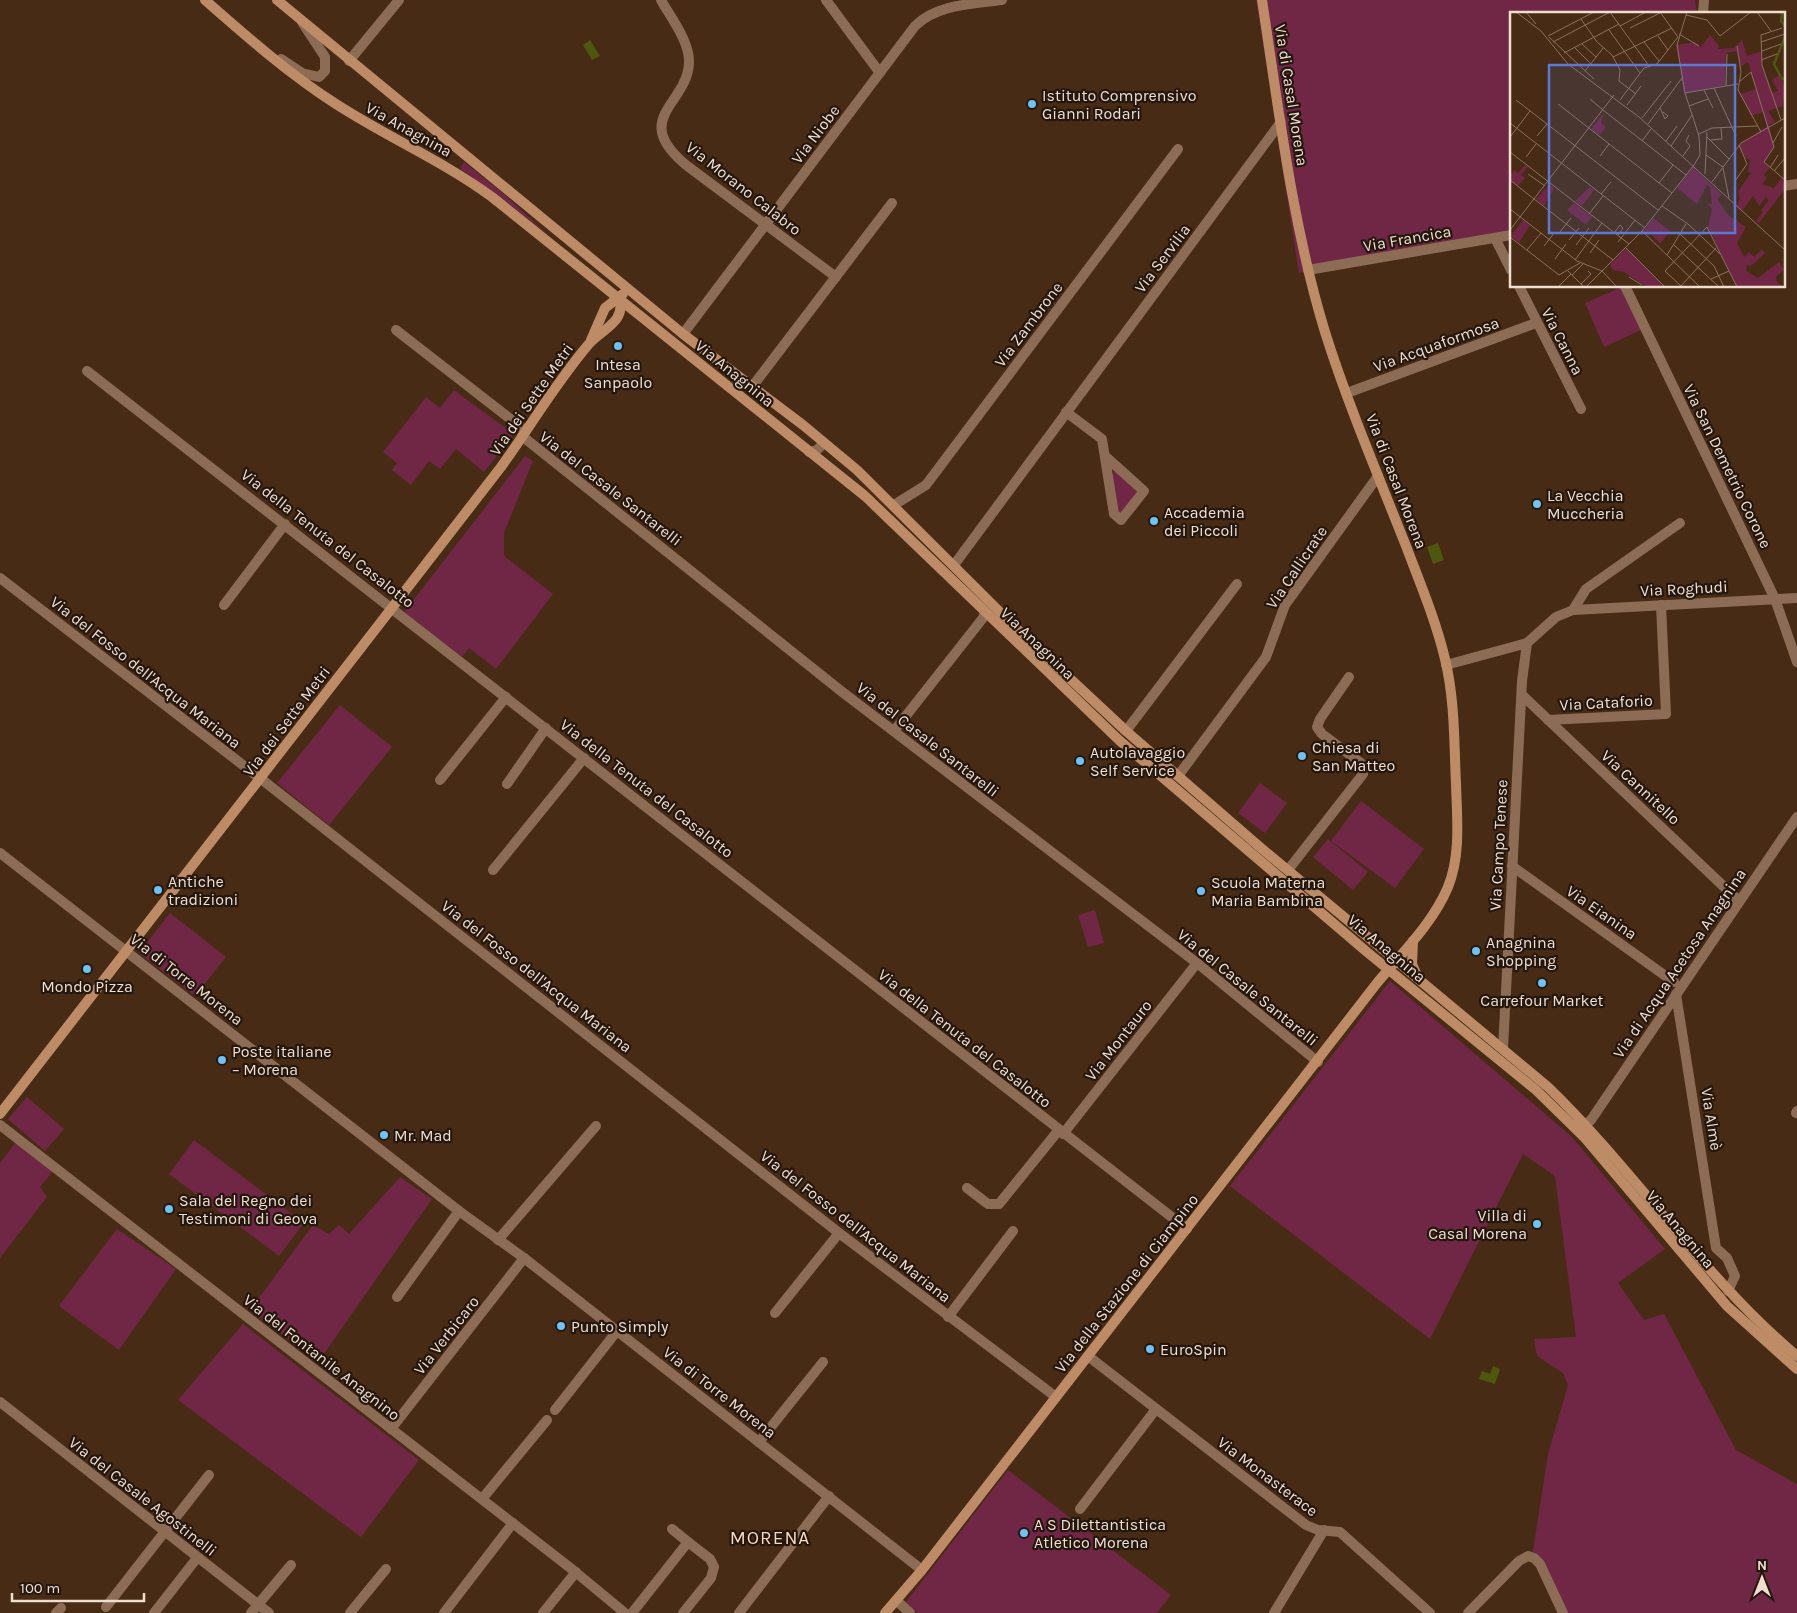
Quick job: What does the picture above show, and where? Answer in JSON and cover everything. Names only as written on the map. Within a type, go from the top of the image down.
[{"type":"main road","name":"Via Anagnina","points":[[205,0],[255,42],[336,104],[462,175],[492,197],[880,509],[1120,741],[1389,969],[1505,1064],[1571,1123],[1727,1306],[1797,1369]]},
{"type":"main road","name":"Via Anagnina","points":[[277,0],[683,334],[857,470],[1126,731],[1396,961],[1548,1086],[1586,1124],[1728,1291],[1759,1323],[1797,1356]]},
{"type":"main road","name":"Via di Casal Morena","points":[[1262,0],[1281,122],[1308,270],[1329,344],[1346,393],[1428,604],[1446,664],[1454,733],[1457,812],[1456,854],[1451,879],[1444,896],[1413,941],[1389,969]]},
{"type":"main road","points":[[619,298],[627,288]]},
{"type":"main road","name":"Via dei Sette Metri","points":[[0,1114],[261,778],[524,434],[552,390],[590,343],[618,318],[621,310],[619,298],[605,308],[590,343]]},
{"type":"main road","points":[[1383,950],[1413,941],[1412,964],[1420,981]]},
{"type":"main road","name":"Via della Stazione di Ciampino","points":[[885,1613],[922,1570],[1389,969]]},
{"type":"street","points":[[349,61],[399,0]]},
{"type":"street","name":"Via Morano Calabro","points":[[661,0],[685,44],[689,64],[684,83],[668,104],[663,117],[663,134],[668,145],[686,165],[836,277]]},
{"type":"street","points":[[826,0],[880,73]]},
{"type":"street","name":"Via Niobe","points":[[683,334],[920,20],[965,2],[1002,0]]},
{"type":"street","points":[[255,42],[302,73],[315,77],[320,76],[327,68],[325,57],[299,18]]},
{"type":"street","name":"Via Servilia","points":[[954,565],[1281,122]]},
{"type":"street","name":"Via Zambrone","points":[[894,505],[926,485],[1178,149]]},
{"type":"street","points":[[1784,186],[1797,184]]},
{"type":"street","points":[[752,387],[892,203]]},
{"type":"street","name":"Via Francica","points":[[1308,270],[1510,235]]},
{"type":"street","points":[[1495,238],[1510,268]]},
{"type":"street","name":"Via Canna","points":[[1520,288],[1581,409]]},
{"type":"street","name":"Via San Demetrio Corone","points":[[1626,288],[1775,599],[1797,662]]},
{"type":"street","name":"Via Acquaformosa","points":[[1346,393],[1536,323]]},
{"type":"street","name":"Via del Casale Santarelli","points":[[396,330],[894,731],[1196,963],[1318,1062]]},
{"type":"street","name":"Via della Tenuta del Casalotto","points":[[87,371],[1187,1229]]},
{"type":"street","points":[[1066,412],[1102,439],[1104,456],[1114,514],[1121,520],[1144,491],[1104,456]]},
{"type":"street","points":[[809,452],[817,450],[824,443]]},
{"type":"street","name":"Via Callicrate","points":[[1178,776],[1264,660],[1285,605],[1378,476]]},
{"type":"street","name":"Via Roghudi","points":[[1573,610],[1586,589],[1680,523]]},
{"type":"street","points":[[224,605],[285,524]]},
{"type":"street","name":"Via del Fosso dell'Acqua Mariana","points":[[0,578],[261,778],[839,1233],[1056,1397]]},
{"type":"street","points":[[1126,731],[1237,584]]},
{"type":"street","name":"Via Roghudi","points":[[1446,664],[1527,643],[1556,618],[1573,610],[1797,598]]},
{"type":"street","name":"Via Cataforio","points":[[1548,720],[1666,714],[1661,605]]},
{"type":"street","points":[[894,731],[983,618],[985,612]]},
{"type":"street","name":"Via Campo Tenese","points":[[1503,1049],[1522,695],[1527,643]]},
{"type":"street","points":[[1288,870],[1364,774],[1362,763],[1322,734],[1317,728],[1320,719],[1348,677]]},
{"type":"street","name":"Via Cannitello","points":[[1522,695],[1739,901]]},
{"type":"street","points":[[440,780],[506,697]]},
{"type":"street","points":[[507,784],[546,728]]},
{"type":"street","points":[[493,870],[584,758]]},
{"type":"street","name":"Via di Acqua Acetosa Anagnina","points":[[1586,1124],[1797,817]]},
{"type":"street","name":"Via di Torre Morena","points":[[0,853],[459,1211],[524,1258],[922,1570]]},
{"type":"street","name":"Via Eianina","points":[[1512,866],[1674,982]]},
{"type":"street","name":"Via Montauro","points":[[967,1188],[988,1204],[999,1204],[1061,1132],[1196,963]]},
{"type":"street","name":"Via Almè","points":[[1676,994],[1716,1248],[1727,1258],[1734,1273],[1734,1282],[1728,1291]]},
{"type":"street","points":[[1571,1123],[1586,1124]]},
{"type":"street","name":"Via del Fontanile Anagnino","points":[[0,1125],[514,1523],[625,1613]]},
{"type":"street","points":[[498,1240],[596,1126]]},
{"type":"street","points":[[397,1297],[459,1211]]},
{"type":"street","points":[[948,1317],[1013,1231]]},
{"type":"street","points":[[776,1313],[839,1233]]},
{"type":"street","name":"Via Verbicaro","points":[[391,1429],[524,1258]]},
{"type":"street","points":[[555,1410],[617,1331]]},
{"type":"street","name":"Via Monasterace","points":[[1088,1356],[1306,1526],[1340,1532],[1430,1613]]},
{"type":"street","points":[[759,1442],[823,1362]]},
{"type":"street","name":"Via del Casale Agostinelli","points":[[0,1402],[165,1530],[255,1609],[269,1613]]},
{"type":"street","points":[[1080,1509],[1156,1409]]},
{"type":"street","points":[[482,1499],[547,1420]]},
{"type":"street","points":[[106,1607],[209,1476]]},
{"type":"street","points":[[739,1613],[829,1496]]},
{"type":"street","points":[[444,1613],[514,1523]]},
{"type":"street","points":[[672,1529],[710,1559],[714,1567],[710,1578],[683,1613]]},
{"type":"street","points":[[1274,1613],[1324,1530]]},
{"type":"street","points":[[632,1613],[688,1542]]},
{"type":"street","points":[[1468,1613],[1525,1557],[1532,1557],[1540,1564],[1563,1613]]},
{"type":"street","points":[[154,1613],[197,1558]]},
{"type":"street","points":[[255,1609],[291,1565]]},
{"type":"street","points":[[350,1613],[386,1569]]},
{"type":"street","points":[[543,1613],[576,1572]]},
{"type":"street","points":[[897,1601],[910,1613]]},
{"type":"shaded area","points":[[1256,0],[1695,0],[1697,12],[1510,12],[1510,235],[1299,273]]},
{"type":"shaded area","points":[[590,40],[600,56],[592,60],[583,45]]},
{"type":"shaded area","points":[[464,162],[505,195],[547,234],[460,168]]},
{"type":"shaded area","points":[[1622,288],[1641,330],[1604,347],[1585,303]]},
{"type":"shaded area","points":[[454,390],[511,432],[512,437],[484,472],[456,449],[440,469],[429,461],[411,485],[392,470],[397,463],[383,452],[426,397],[440,408]]},
{"type":"shaded area","points":[[525,456],[533,461],[504,533],[504,556],[553,594],[496,669],[469,648],[462,657],[404,612]]},
{"type":"shaded area","points":[[1115,471],[1138,491],[1121,514],[1118,512],[1111,476]]},
{"type":"shaded area","points":[[1438,543],[1444,560],[1433,564],[1427,547]]},
{"type":"shaded area","points":[[340,705],[392,747],[329,825],[277,783]]},
{"type":"shaded area","points":[[1260,783],[1287,803],[1265,833],[1238,813]]},
{"type":"shaded area","points":[[1361,801],[1424,849],[1395,888],[1331,841]]},
{"type":"shaded area","points":[[1328,839],[1368,872],[1353,890],[1313,857]]},
{"type":"shaded area","points":[[1095,910],[1104,943],[1088,947],[1078,915]]},
{"type":"shaded area","points":[[170,913],[226,957],[195,996],[139,953]]},
{"type":"shaded area","points":[[1390,981],[1572,1137],[1665,1249],[1618,1283],[1644,1320],[1664,1314],[1736,1450],[1797,1484],[1797,1613],[1563,1613],[1532,1557],[1548,1454],[1568,1385],[1563,1373],[1537,1356],[1534,1339],[1576,1337],[1555,1176],[1523,1154],[1430,1339],[1230,1186]]},
{"type":"shaded area","points":[[27,1097],[64,1129],[45,1151],[8,1119]]},
{"type":"shaded area","points":[[194,1140],[304,1223],[279,1256],[169,1174]]},
{"type":"shaded area","points":[[16,1142],[53,1171],[40,1187],[47,1197],[0,1258],[0,1163]]},
{"type":"shaded area","points":[[400,1177],[432,1199],[319,1361],[250,1310],[313,1225],[329,1234],[339,1225],[349,1234]]},
{"type":"shaded area","points":[[117,1229],[176,1269],[119,1350],[59,1306]]},
{"type":"shaded area","points":[[243,1324],[419,1460],[361,1537],[178,1400]]},
{"type":"shaded area","points":[[1493,1366],[1500,1369],[1495,1384],[1479,1379],[1482,1371],[1490,1374]]},
{"type":"shaded area","name":"A S Dilettantistica Atletico Morena","points":[[1008,1470],[1171,1595],[1157,1613],[917,1613],[906,1602]]},
{"type":"place","name":"Istituto Comprensivo Gianni Rodari","points":[[1032,104]]},
{"type":"place","name":"Intesa Sanpaolo","points":[[618,346]]},
{"type":"place","name":"La Vecchia Muccheria","points":[[1537,504]]},
{"type":"place","name":"Accademia dei Piccoli","points":[[1154,521]]},
{"type":"place","name":"Chiesa di San Matteo","points":[[1302,756]]},
{"type":"place","name":"Autolavaggio Self Service","points":[[1080,761]]},
{"type":"place","name":"Antiche tradizioni","points":[[158,890]]},
{"type":"place","name":"Scuola Materna Maria Bambina","points":[[1201,891]]},
{"type":"place","name":"Anagnina Shopping","points":[[1476,951]]},
{"type":"place","name":"Mondo Pizza","points":[[87,969]]},
{"type":"place","name":"Carrefour Market","points":[[1542,983]]},
{"type":"place","name":"Poste italiane – Morena","points":[[222,1060]]},
{"type":"place","name":"Mr. Mad","points":[[384,1135]]},
{"type":"place","name":"Sala del Regno dei Testimoni di Geova","points":[[169,1209]]},
{"type":"place","name":"Villa di Casal Morena","points":[[1537,1224]]},
{"type":"place","name":"Punto Simply","points":[[561,1326]]},
{"type":"place","name":"EuroSpin","points":[[1150,1349]]},
{"type":"place","name":"A S Dilettantistica Atletico Morena","points":[[1024,1533]]},
{"type":"district","name":"MORENA","points":[[770,1537]]}]
